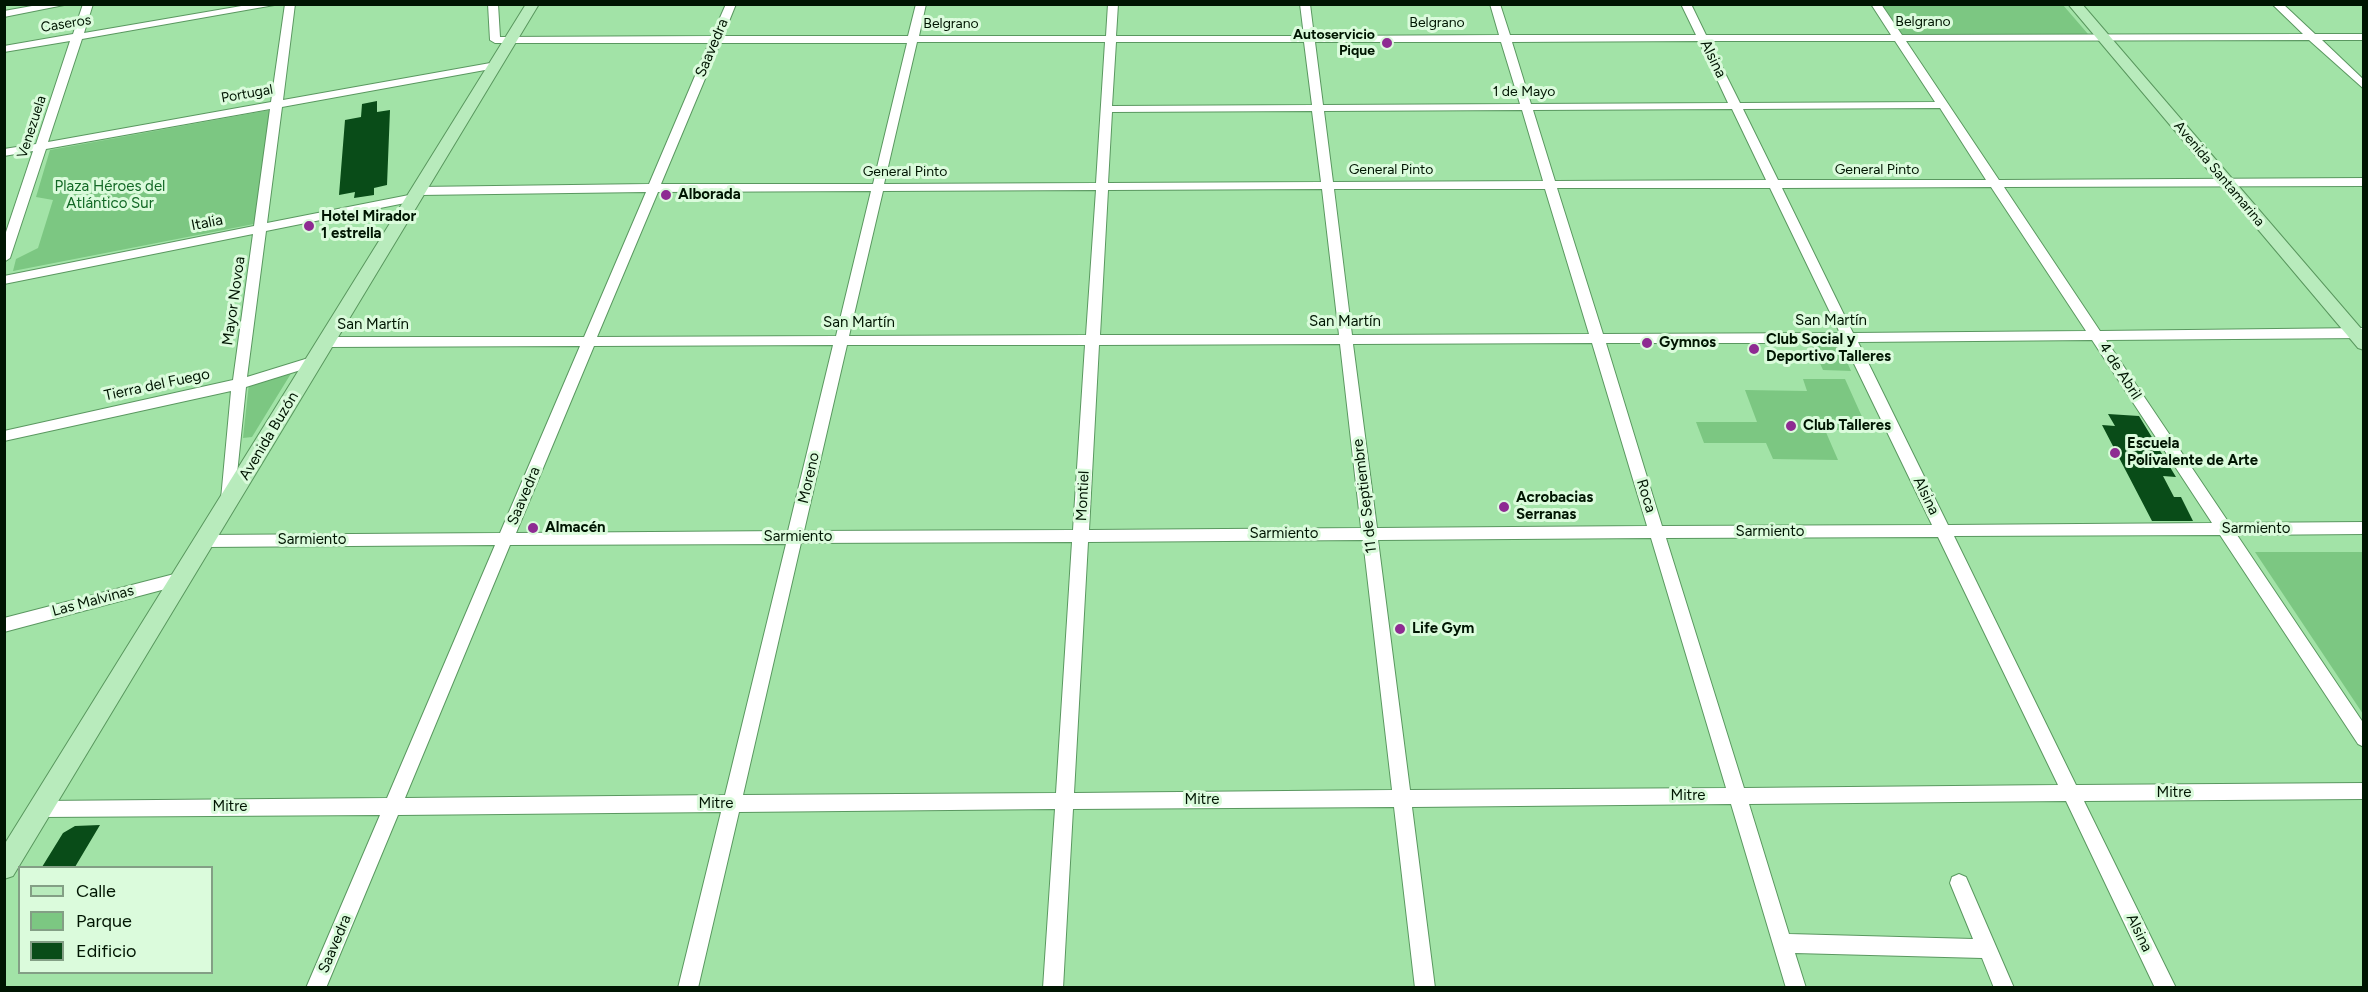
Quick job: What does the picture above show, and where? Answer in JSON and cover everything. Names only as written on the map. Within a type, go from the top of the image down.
[{"type":"main road","name":"Avenida Buzón","points":[[4,868],[533,4]]},
{"type":"main road","name":"Avenida Santamarina","points":[[2074,4],[2360,337]]},
{"type":"street","points":[[4,14],[64,4]]},
{"type":"street","name":"Venezuela","points":[[4,258],[88,4]]},
{"type":"street","name":"Caseros","points":[[4,49],[275,4]]},
{"type":"street","name":"Mayor Novoa","points":[[228,502],[239,384],[290,4]]},
{"type":"street","points":[[493,4],[495,40],[511,40]]},
{"type":"street","name":"Saavedra","points":[[316,987],[731,4]]},
{"type":"street","name":"Moreno","points":[[688,987],[921,4]]},
{"type":"street","name":"Montiel","points":[[1053,987],[1113,4]]},
{"type":"street","name":"11 de Septiembre","points":[[1305,4],[1425,987]]},
{"type":"street","name":"Roca","points":[[1496,4],[1796,987]]},
{"type":"street","name":"Alsina","points":[[1686,4],[2166,987]]},
{"type":"street","name":"4 de Abril","points":[[1876,4],[2364,739]]},
{"type":"street","points":[[2277,4],[2364,86]]},
{"type":"street","name":"Belgrano","points":[[511,40],[2364,37]]},
{"type":"street","name":"Portugal","points":[[4,153],[496,65]]},
{"type":"street","name":"1 de Mayo","points":[[1106,109],[1942,105]]},
{"type":"street","name":"General Pinto","points":[[417,194],[654,188],[2364,182]]},
{"type":"street","name":"Italia","points":[[4,280],[260,229],[417,194]]},
{"type":"street","name":"San Martín","points":[[326,342],[1092,338],[1850,338],[2097,335],[2360,337]]},
{"type":"street","name":"Tierra del Fuego","points":[[4,436],[239,384],[315,360]]},
{"type":"street","name":"Sarmiento","points":[[205,541],[2364,528]]},
{"type":"street","name":"Las Malvinas","points":[[4,625],[182,578]]},
{"type":"street","name":"Mitre","points":[[41,809],[2364,791]]},
{"type":"street","points":[[1959,883],[2004,987]]},
{"type":"street","points":[[1783,943],[1988,949]]},
{"type":"green space","points":[[1882,5],[2063,5],[2088,34],[1902,35]]},
{"type":"green space","name":"Plaza Héroes del Atlántico Sur","points":[[270,110],[254,224],[13,271],[16,259],[38,248],[53,200],[36,197],[50,150]]},
{"type":"green space","points":[[1811,344],[1839,344],[1851,371],[1823,370]]},
{"type":"green space","points":[[295,367],[252,437],[243,438],[249,383]]},
{"type":"green space","points":[[1803,379],[1845,379],[1868,430],[1825,430],[1838,460],[1773,459],[1766,443],[1704,443],[1696,422],[1757,422],[1745,390],[1807,391]]},
{"type":"green space","points":[[2255,552],[2363,552],[2363,714]]},
{"type":"building","points":[[377,101],[377,112],[390,110],[387,185],[374,188],[374,195],[354,198],[355,192],[339,195],[345,120],[361,117],[362,104]]},
{"type":"building","name":"Escuela Polivalente de Arte","points":[[2108,414],[2139,416],[2176,477],[2163,476],[2174,497],[2181,497],[2193,521],[2152,521],[2102,425],[2115,426]]},
{"type":"building","points":[[100,825],[76,866],[43,866],[63,833],[75,826]]},
{"type":"place","name":"Autoservicio Pique","points":[[1387,43]]},
{"type":"place","name":"Alborada","points":[[666,195]]},
{"type":"place","name":"Hotel Mirador 1 estrella","points":[[309,226]]},
{"type":"place","name":"Gymnos","points":[[1647,343]]},
{"type":"place","name":"Club Social y Deportivo Talleres","points":[[1754,349]]},
{"type":"place","name":"Club Talleres","points":[[1791,426]]},
{"type":"place","name":"Escuela Polivalente de Arte","points":[[2115,453]]},
{"type":"place","name":"Acrobacias Serranas","points":[[1504,507]]},
{"type":"place","name":"Almacén","points":[[533,528]]},
{"type":"place","name":"Life Gym","points":[[1400,629]]}]
